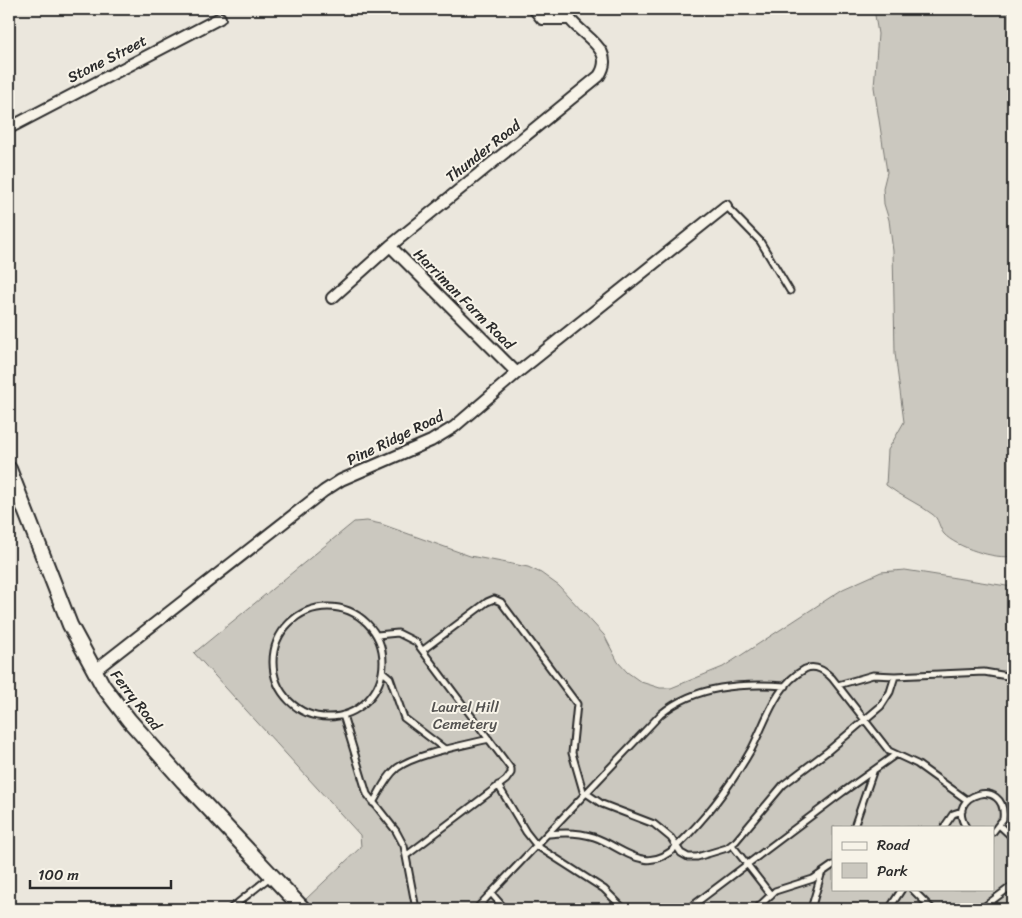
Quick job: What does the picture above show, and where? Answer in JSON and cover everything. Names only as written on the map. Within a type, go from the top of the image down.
[{"type":"main road","name":"Ferry Road","points":[[9,469],[12,484],[70,625],[94,671],[116,703],[151,746],[303,909]]},
{"type":"street","points":[[534,9],[542,19],[568,20]]},
{"type":"street","name":"Thunder Road","points":[[332,298],[390,246],[599,76],[605,63],[603,53],[568,20],[564,9]]},
{"type":"street","name":"Stone Street","points":[[9,128],[220,18]]},
{"type":"street","name":"Pine Ridge Road","points":[[94,671],[324,491],[341,480],[425,443],[449,430],[517,373],[726,206]]},
{"type":"street","name":"Harriman Farm Road","points":[[390,246],[517,373]]},
{"type":"lane","points":[[726,206],[760,241],[790,291]]},
{"type":"lane","points":[[423,650],[487,602],[494,599],[500,602],[577,704],[572,753],[577,777],[586,795],[602,804],[654,824],[668,834],[686,856],[697,858],[732,845],[783,785],[865,721],[887,698],[895,676]]},
{"type":"lane","points":[[329,607],[355,613],[369,624],[376,635],[384,656],[383,672],[371,698],[358,709],[332,717],[314,716],[298,708],[285,696],[274,672],[273,654],[278,637],[296,617],[312,609],[329,607]]},
{"type":"lane","points":[[376,635],[392,632],[404,634],[423,650],[511,769],[509,776],[407,855]]},
{"type":"lane","points":[[549,834],[569,832],[586,835],[602,840],[626,855],[640,860],[666,854],[677,846],[712,808],[751,749],[774,702],[786,686],[805,669],[813,667],[823,670],[838,685],[878,738],[895,756],[917,764],[967,800]]},
{"type":"lane","points":[[383,672],[390,678],[404,718],[446,750]]},
{"type":"lane","points":[[838,685],[873,674],[895,676],[984,672],[1013,677]]},
{"type":"lane","points":[[476,909],[661,714],[678,702],[720,687],[786,686]]},
{"type":"lane","points":[[343,715],[364,786],[373,803],[400,837],[407,855],[416,909]]},
{"type":"lane","points":[[373,803],[396,768],[416,759],[489,739]]},
{"type":"lane","points":[[688,909],[843,792],[895,756]]},
{"type":"lane","points":[[854,826],[874,772]]},
{"type":"lane","points":[[498,785],[526,832],[537,846],[604,889],[624,909]]},
{"type":"lane","points":[[966,826],[962,811],[967,800],[978,794],[990,794],[995,797],[1004,813],[1000,826],[994,831]]},
{"type":"lane","points":[[945,826],[953,814],[962,811]]},
{"type":"lane","points":[[1000,826],[1013,838]]},
{"type":"lane","points":[[732,845],[771,895]]},
{"type":"lane","points":[[756,909],[775,891],[821,875],[832,866]]},
{"type":"lane","points":[[230,909],[272,875]]},
{"type":"lane","points":[[811,909],[821,875]]},
{"type":"lane","points":[[981,909],[1013,885]]},
{"type":"lane","points":[[889,909],[901,890]]},
{"type":"lane","points":[[913,890],[932,909]]},
{"type":"lane","points":[[491,893],[504,909]]},
{"type":"green space","points":[[874,9],[1013,9],[1013,556],[1006,557],[987,554],[957,543],[944,534],[934,516],[886,485],[888,450],[904,422],[895,353],[893,251],[889,220],[884,204],[883,188],[887,172],[874,87],[878,34]]},
{"type":"green space","name":"Laurel Hill Cemetery","points":[[367,521],[381,524],[470,556],[528,567],[541,573],[559,586],[604,635],[618,662],[627,672],[641,682],[660,688],[671,688],[723,667],[843,589],[881,572],[905,570],[1013,587],[1013,909],[315,909],[306,899],[361,847],[360,835],[194,653],[354,522]]}]
